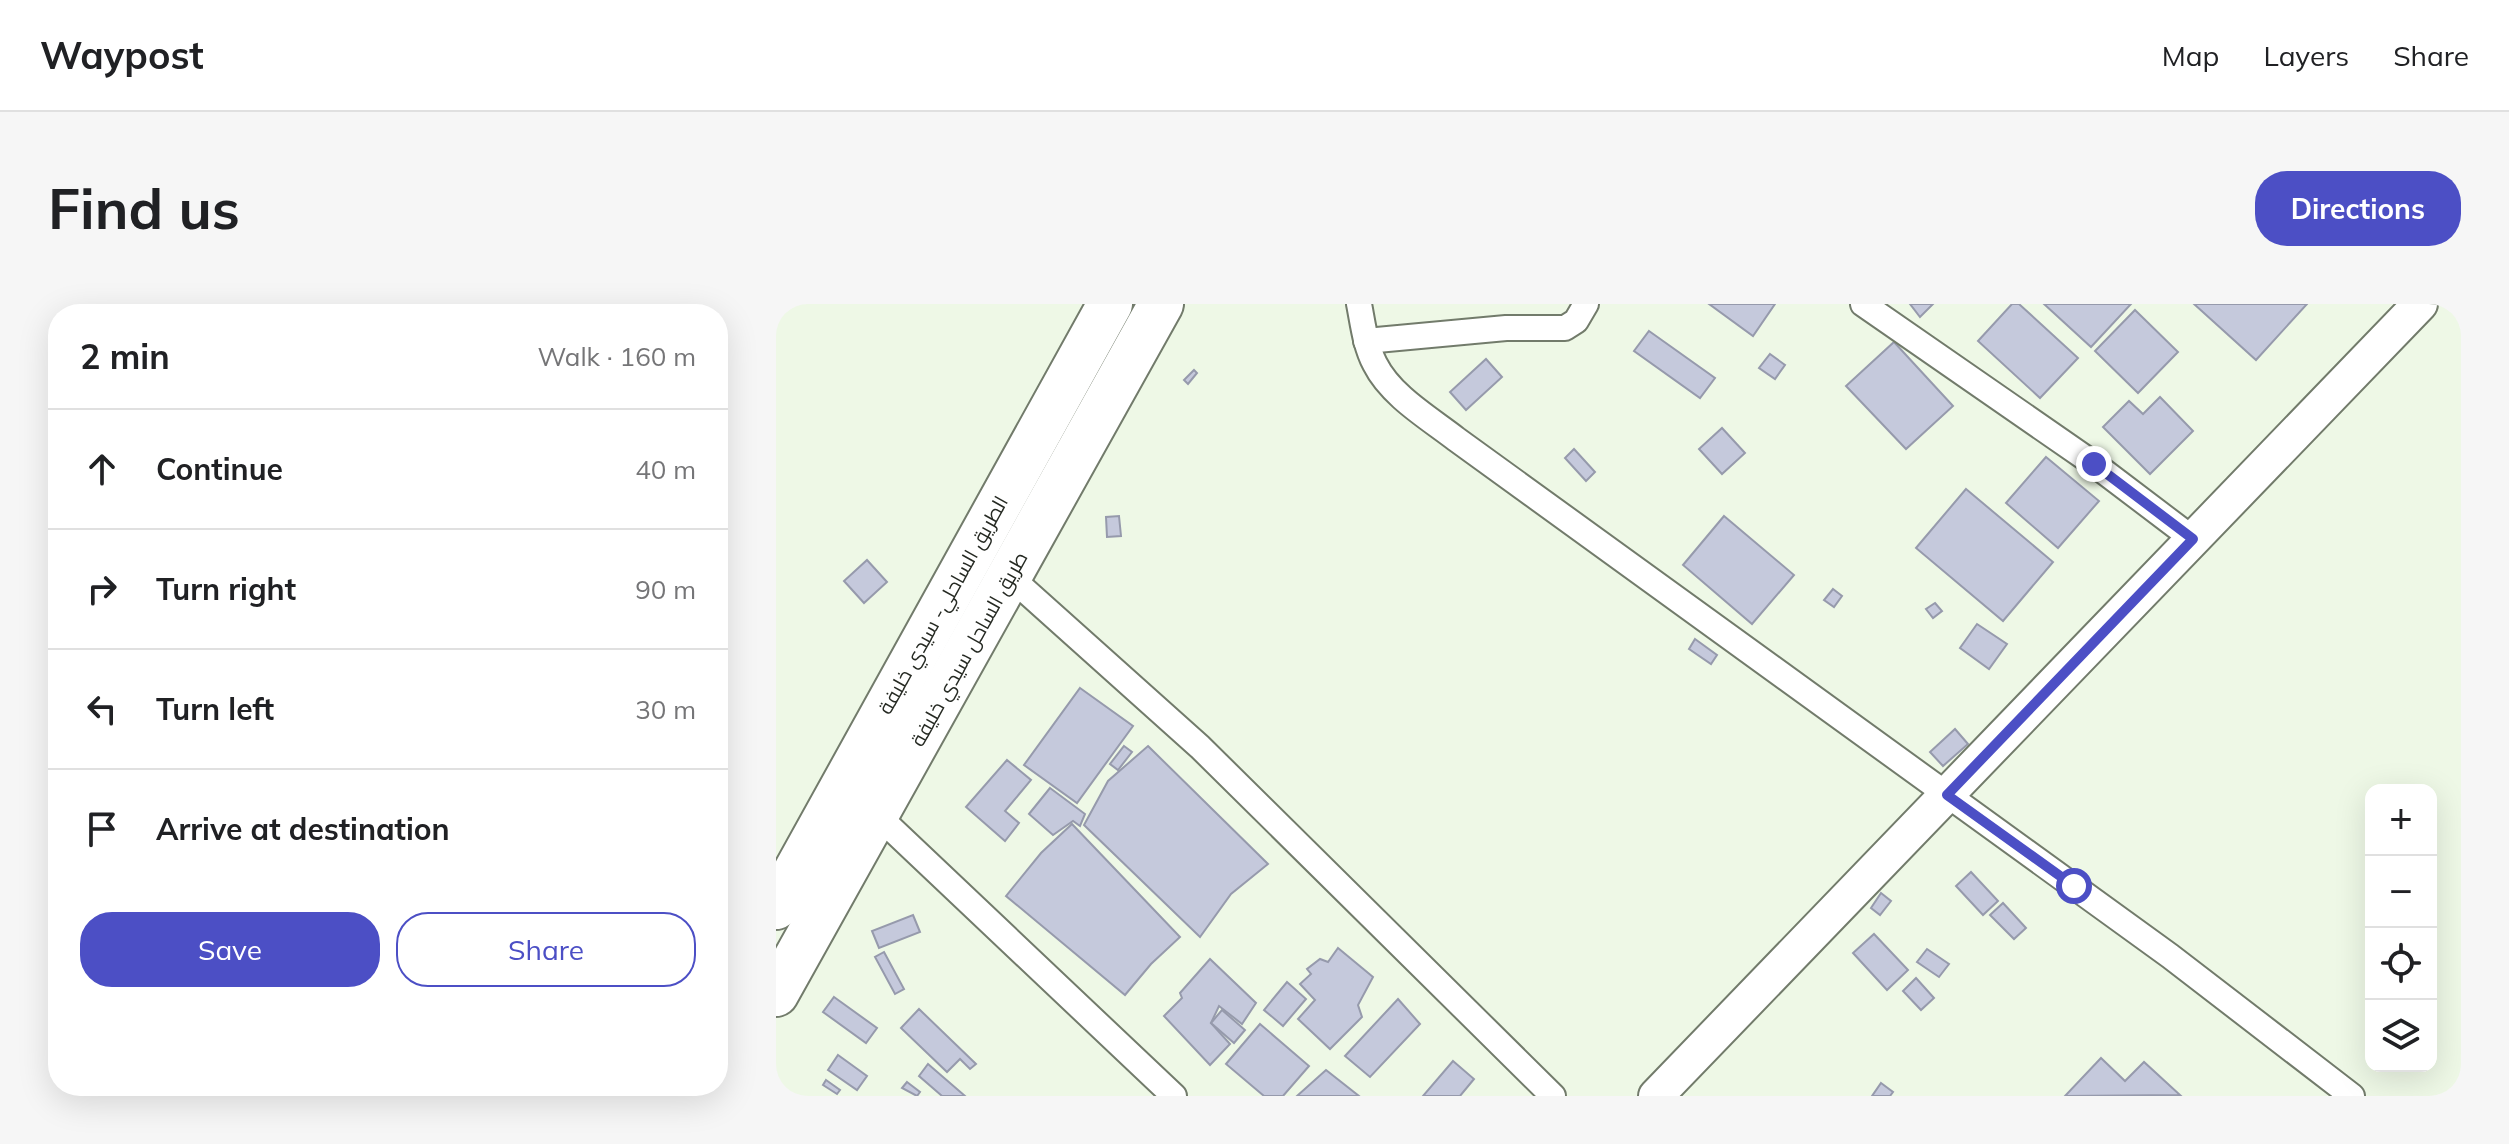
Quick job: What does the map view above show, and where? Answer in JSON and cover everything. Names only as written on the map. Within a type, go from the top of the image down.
[{"type":"highway","name":"الطريق الساحلي- سيدي خليفة","points":[[776,907],[1110,304]]},
{"type":"highway","name":"طريق الساحل سيدي خليفة","points":[[776,994],[1161,304]]},
{"type":"street","points":[[1359,304],[1366,341],[1375,366],[1394,391],[2170,956],[2352,1096]]},
{"type":"street","points":[[1366,341],[1506,328],[1565,328],[1576,321],[1586,304]]},
{"type":"street","points":[[1863,304],[2094,464],[2193,539]]},
{"type":"street","points":[[1656,1096],[2420,304]]},
{"type":"street","points":[[1009,576],[1200,747],[1553,1096]]},
{"type":"street","points":[[876,814],[1174,1096]]},
{"type":"building","points":[[1709,304],[1775,304],[1753,336]]},
{"type":"building","points":[[1910,304],[1933,304],[1920,317]]},
{"type":"building","points":[[2012,304],[2019,304],[2078,358],[2040,398],[1978,341]]},
{"type":"building","points":[[2044,304],[2131,304],[2091,347]]},
{"type":"building","points":[[2194,304],[2307,304],[2256,360]]},
{"type":"building","points":[[2135,310],[2178,352],[2138,393],[2095,351]]},
{"type":"building","points":[[1649,331],[1715,378],[1700,398],[1634,351]]},
{"type":"building","points":[[1894,342],[1953,406],[1906,449],[1846,386]]},
{"type":"building","points":[[1770,354],[1785,365],[1775,379],[1759,368]]},
{"type":"building","points":[[1486,359],[1502,377],[1466,410],[1450,392]]},
{"type":"building","points":[[1194,370],[1197,373],[1188,384],[1184,380]]},
{"type":"building","points":[[2160,397],[2193,431],[2150,474],[2103,427],[2129,401],[2143,414]]},
{"type":"building","points":[[1722,428],[1745,453],[1722,474],[1699,449]]},
{"type":"building","points":[[1574,449],[1595,472],[1586,481],[1565,458]]},
{"type":"building","points":[[2046,457],[2099,501],[2058,548],[2006,503]]},
{"type":"building","points":[[1966,489],[2053,562],[2003,621],[1916,548]]},
{"type":"building","points":[[1119,516],[1121,536],[1107,537],[1106,517]]},
{"type":"building","points":[[1724,516],[1794,575],[1752,624],[1683,565]]},
{"type":"building","points":[[867,560],[887,582],[864,603],[844,581]]},
{"type":"building","points":[[1833,589],[1842,596],[1834,607],[1824,600]]},
{"type":"building","points":[[1935,603],[1942,611],[1933,618],[1926,609]]},
{"type":"building","points":[[1977,624],[2007,644],[1989,669],[1960,648]]},
{"type":"building","points":[[1695,639],[1717,655],[1711,664],[1689,649]]},
{"type":"building","points":[[1080,688],[1133,726],[1077,803],[1024,765]]},
{"type":"building","points":[[1955,729],[1968,744],[1943,766],[1930,752]]},
{"type":"building","points":[[1124,746],[1132,752],[1118,770],[1110,764]]},
{"type":"building","points":[[1148,746],[1268,864],[1231,894],[1200,937],[1084,825],[1108,781]]},
{"type":"building","points":[[1007,760],[1031,780],[1005,811],[1019,823],[1005,841],[966,807]]},
{"type":"building","points":[[1050,788],[1085,814],[1080,826],[1073,821],[1053,835],[1029,814]]},
{"type":"building","points":[[1072,824],[1180,937],[1151,964],[1125,995],[1006,896],[1041,853]]},
{"type":"building","points":[[1971,872],[1998,901],[1983,915],[1956,886]]},
{"type":"building","points":[[1881,893],[1891,901],[1880,915],[1871,908]]},
{"type":"building","points":[[2003,903],[2026,928],[2014,939],[1990,915]]},
{"type":"building","points":[[913,915],[920,932],[879,948],[872,931]]},
{"type":"building","points":[[1874,934],[1908,970],[1887,990],[1853,953]]},
{"type":"building","points":[[1338,948],[1373,977],[1358,1005],[1362,1017],[1330,1049],[1298,1019],[1315,1000],[1300,984],[1311,974],[1307,969],[1320,959],[1328,962]]},
{"type":"building","points":[[1927,949],[1949,964],[1939,977],[1917,962]]},
{"type":"building","points":[[884,952],[904,989],[895,994],[875,957]]},
{"type":"building","points":[[1210,959],[1256,1003],[1242,1024],[1219,1006],[1211,1023],[1230,1044],[1210,1065],[1164,1016],[1182,998],[1180,993]]},
{"type":"building","points":[[1916,978],[1934,998],[1921,1010],[1903,991]]},
{"type":"building","points":[[1287,982],[1306,999],[1283,1026],[1264,1010]]},
{"type":"building","points":[[834,997],[877,1028],[866,1043],[823,1012]]},
{"type":"building","points":[[1398,999],[1420,1024],[1370,1077],[1345,1056]]},
{"type":"building","points":[[919,1009],[976,1064],[970,1069],[960,1059],[947,1072],[901,1028]]},
{"type":"building","points":[[1222,1010],[1245,1030],[1234,1043],[1211,1023]]},
{"type":"building","points":[[1260,1024],[1309,1066],[1283,1096],[1264,1096],[1226,1064]]},
{"type":"building","points":[[838,1055],[867,1076],[857,1090],[828,1070]]},
{"type":"building","points":[[2101,1058],[2125,1081],[2144,1062],[2180,1095],[2065,1096]]},
{"type":"building","points":[[1453,1061],[1474,1079],[1460,1096],[1423,1096]]},
{"type":"building","points":[[928,1064],[965,1096],[942,1096],[919,1076]]},
{"type":"building","points":[[1326,1070],[1359,1096],[1297,1096]]},
{"type":"building","points":[[826,1080],[840,1090],[837,1094],[823,1085]]},
{"type":"building","points":[[907,1082],[920,1092],[917,1096],[902,1088]]},
{"type":"building","points":[[1881,1083],[1893,1092],[1890,1096],[1872,1096]]},
{"type":"route","points":[[2074,886],[1947,795],[2193,539],[2094,464]]}]
